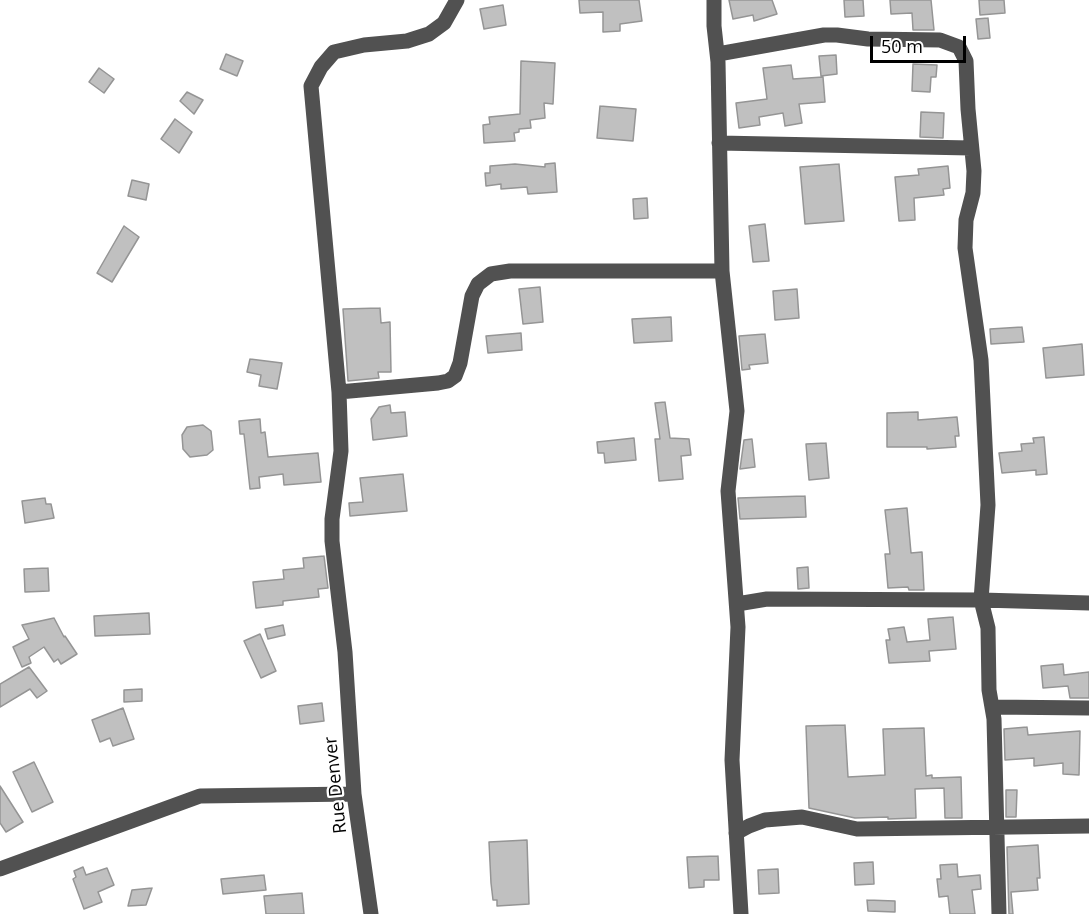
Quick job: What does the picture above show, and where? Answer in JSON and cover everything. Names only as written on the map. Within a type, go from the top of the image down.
[{"type":"street","name":"Rue Denver","points":[[371,914],[354,794],[345,652],[332,541],[332,519],[341,452],[339,392],[311,86],[321,67],[334,52],[364,45],[408,41],[429,34],[444,23],[457,0]]},
{"type":"street","points":[[714,0],[714,26],[718,54],[722,271],[737,411],[728,491],[731,552],[737,604],[732,760],[741,914]]},
{"type":"street","points":[[718,54],[824,35],[868,39],[940,40],[959,47],[963,51],[966,61],[974,171],[973,193],[966,220],[965,248],[981,360],[988,505],[981,600],[987,628],[989,690],[994,719],[999,914]]},
{"type":"street","points":[[719,143],[971,148]]},
{"type":"street","points":[[339,392],[438,383],[448,381],[455,376],[460,363],[472,296],[478,284],[491,274],[510,271],[722,271]]},
{"type":"street","points":[[737,604],[767,599],[1089,603]]},
{"type":"street","points":[[992,707],[1089,708]]},
{"type":"street","points":[[0,869],[200,796],[354,794]]},
{"type":"street","points":[[736,833],[765,820],[802,817],[857,829],[1089,826]]},
{"type":"building","points":[[579,0],[639,0],[642,21],[620,24],[620,31],[603,32],[603,12],[580,13]]},
{"type":"building","points":[[729,0],[772,0],[777,14],[754,21],[753,15],[733,19]]},
{"type":"building","points":[[844,0],[863,0],[864,16],[845,17]]},
{"type":"building","points":[[890,0],[931,0],[934,30],[913,30],[912,13],[891,14]]},
{"type":"building","points":[[979,0],[1004,0],[1005,13],[980,15]]},
{"type":"building","points":[[503,5],[506,25],[484,29],[480,9]]},
{"type":"building","points":[[988,18],[990,38],[978,39],[976,19]]},
{"type":"building","points":[[226,54],[243,61],[237,76],[220,69]]},
{"type":"building","points":[[836,55],[837,74],[821,76],[819,56]]},
{"type":"building","points":[[521,61],[555,63],[553,104],[544,103],[545,118],[530,120],[531,128],[519,129],[519,132],[514,133],[515,141],[484,143],[483,125],[490,124],[489,117],[520,114]]},
{"type":"building","points":[[913,64],[937,65],[936,77],[931,77],[930,92],[912,91]]},
{"type":"building","points":[[791,65],[793,79],[823,77],[825,102],[799,104],[802,123],[785,126],[783,113],[759,117],[760,125],[739,128],[736,103],[767,99],[763,68]]},
{"type":"building","points":[[99,68],[114,79],[104,93],[89,82]]},
{"type":"building","points":[[187,92],[203,100],[194,114],[180,101]]},
{"type":"building","points":[[600,106],[636,109],[633,141],[597,138]]},
{"type":"building","points":[[921,112],[944,113],[943,138],[920,137]]},
{"type":"building","points":[[175,119],[192,132],[179,153],[161,139]]},
{"type":"building","points":[[555,163],[557,192],[528,194],[527,187],[501,189],[501,184],[486,186],[485,173],[490,173],[490,166],[515,164],[545,167],[545,164]]},
{"type":"building","points":[[839,164],[844,221],[805,224],[800,167]]},
{"type":"building","points":[[948,166],[950,188],[943,189],[944,195],[914,198],[915,220],[899,221],[895,177],[919,175],[918,169]]},
{"type":"building","points":[[132,180],[149,184],[146,200],[128,196]]},
{"type":"building","points":[[647,198],[648,218],[634,219],[633,199]]},
{"type":"building","points":[[765,224],[769,261],[753,262],[749,226]]},
{"type":"building","points":[[124,226],[139,237],[112,282],[97,273]]},
{"type":"building","points":[[540,287],[543,322],[523,324],[519,289]]},
{"type":"building","points":[[797,289],[799,318],[775,320],[773,291]]},
{"type":"building","points":[[380,308],[381,323],[390,322],[391,372],[378,372],[379,378],[348,381],[343,309]]},
{"type":"building","points":[[671,317],[672,341],[634,343],[632,319]]},
{"type":"building","points":[[1022,327],[1024,342],[991,344],[990,329]]},
{"type":"building","points":[[521,333],[522,350],[488,353],[486,336]]},
{"type":"building","points":[[765,334],[768,363],[749,365],[750,369],[742,370],[739,336]]},
{"type":"building","points":[[1082,344],[1084,375],[1046,378],[1043,348]]},
{"type":"building","points":[[250,359],[282,363],[277,389],[259,386],[261,375],[247,372]]},
{"type":"building","points":[[665,402],[670,438],[689,439],[691,455],[681,456],[683,479],[659,481],[655,439],[660,439],[655,403]]},
{"type":"building","points":[[390,405],[391,413],[405,412],[407,436],[373,440],[371,419],[379,407]]},
{"type":"building","points":[[918,412],[918,420],[957,417],[959,436],[955,436],[956,447],[927,449],[927,447],[887,447],[887,413]]},
{"type":"building","points":[[260,419],[261,433],[265,432],[268,457],[318,453],[321,482],[284,485],[283,474],[259,477],[260,488],[250,489],[244,434],[240,434],[239,421]]},
{"type":"building","points":[[203,425],[211,431],[213,450],[207,455],[190,457],[183,449],[182,435],[187,427]]},
{"type":"building","points":[[1044,437],[1047,474],[1036,475],[1036,470],[1002,473],[999,453],[1022,451],[1021,444],[1034,443],[1033,438]]},
{"type":"building","points":[[634,438],[636,460],[605,463],[604,453],[598,453],[597,442]]},
{"type":"building","points":[[752,439],[755,467],[740,469],[744,440]]},
{"type":"building","points":[[826,443],[829,478],[809,480],[806,444]]},
{"type":"building","points":[[403,474],[407,511],[350,516],[349,503],[363,502],[360,478]]},
{"type":"building","points":[[805,496],[806,517],[740,519],[738,498]]},
{"type":"building","points":[[45,498],[46,504],[51,504],[54,518],[25,523],[22,501]]},
{"type":"building","points":[[907,508],[911,553],[922,552],[924,590],[909,590],[908,587],[888,588],[885,554],[890,554],[885,510]]},
{"type":"building","points":[[324,556],[328,588],[318,589],[319,597],[283,601],[283,605],[256,608],[253,582],[284,579],[283,570],[304,568],[303,558]]},
{"type":"building","points":[[808,567],[809,588],[798,589],[797,568]]},
{"type":"building","points":[[48,568],[49,591],[25,592],[24,569]]},
{"type":"building","points":[[149,613],[150,634],[95,636],[94,616]]},
{"type":"building","points":[[953,617],[956,649],[929,651],[930,661],[889,663],[886,640],[890,640],[888,629],[904,627],[907,642],[930,640],[928,619]]},
{"type":"building","points":[[54,618],[64,637],[77,654],[61,664],[58,659],[54,662],[44,647],[29,657],[31,663],[22,667],[13,647],[29,639],[22,625]]},
{"type":"building","points":[[283,625],[285,635],[268,639],[265,629]]},
{"type":"building","points":[[260,634],[276,671],[261,678],[244,641]]},
{"type":"building","points":[[1063,664],[1064,675],[1089,672],[1089,698],[1070,698],[1068,686],[1043,688],[1041,666]]},
{"type":"building","points":[[29,667],[47,691],[37,698],[30,689],[0,707],[0,684]]},
{"type":"building","points":[[142,689],[142,701],[124,702],[124,690]]},
{"type":"building","points":[[322,703],[324,721],[300,724],[298,706]]},
{"type":"building","points":[[123,708],[134,739],[113,746],[110,738],[100,742],[92,720]]},
{"type":"building","points":[[845,725],[848,777],[885,775],[883,729],[924,728],[926,776],[932,775],[932,778],[961,777],[962,818],[945,818],[944,788],[915,789],[916,818],[855,818],[809,808],[806,726]]},
{"type":"building","points":[[1027,727],[1028,735],[1080,731],[1079,775],[1063,774],[1063,763],[1034,766],[1034,758],[1005,760],[1004,729]]},
{"type":"building","points":[[34,762],[53,802],[32,812],[13,772]]},
{"type":"building","points":[[0,786],[23,822],[6,832],[0,823]]},
{"type":"building","points":[[1006,790],[1017,790],[1016,817],[1006,817]]},
{"type":"building","points":[[527,840],[529,904],[497,906],[497,900],[493,900],[489,842]]},
{"type":"building","points":[[1038,845],[1040,878],[1037,878],[1038,890],[1011,892],[1013,914],[1009,914],[1007,847]]},
{"type":"building","points":[[718,856],[719,880],[704,880],[704,887],[689,888],[687,857]]},
{"type":"building","points":[[873,862],[874,884],[855,885],[854,863]]},
{"type":"building","points":[[957,864],[958,877],[980,875],[981,889],[972,890],[975,914],[950,914],[948,896],[939,897],[937,879],[941,879],[940,865]]},
{"type":"building","points":[[83,867],[86,875],[107,868],[114,885],[98,892],[102,902],[84,909],[73,879],[76,877],[74,871]]},
{"type":"building","points":[[778,869],[779,893],[759,894],[758,870]]},
{"type":"building","points":[[264,875],[266,890],[223,894],[221,879]]},
{"type":"building","points":[[152,888],[146,905],[128,906],[132,890]]},
{"type":"building","points":[[302,893],[304,914],[266,914],[264,896]]},
{"type":"building","points":[[867,900],[895,901],[895,912],[868,911]]}]
